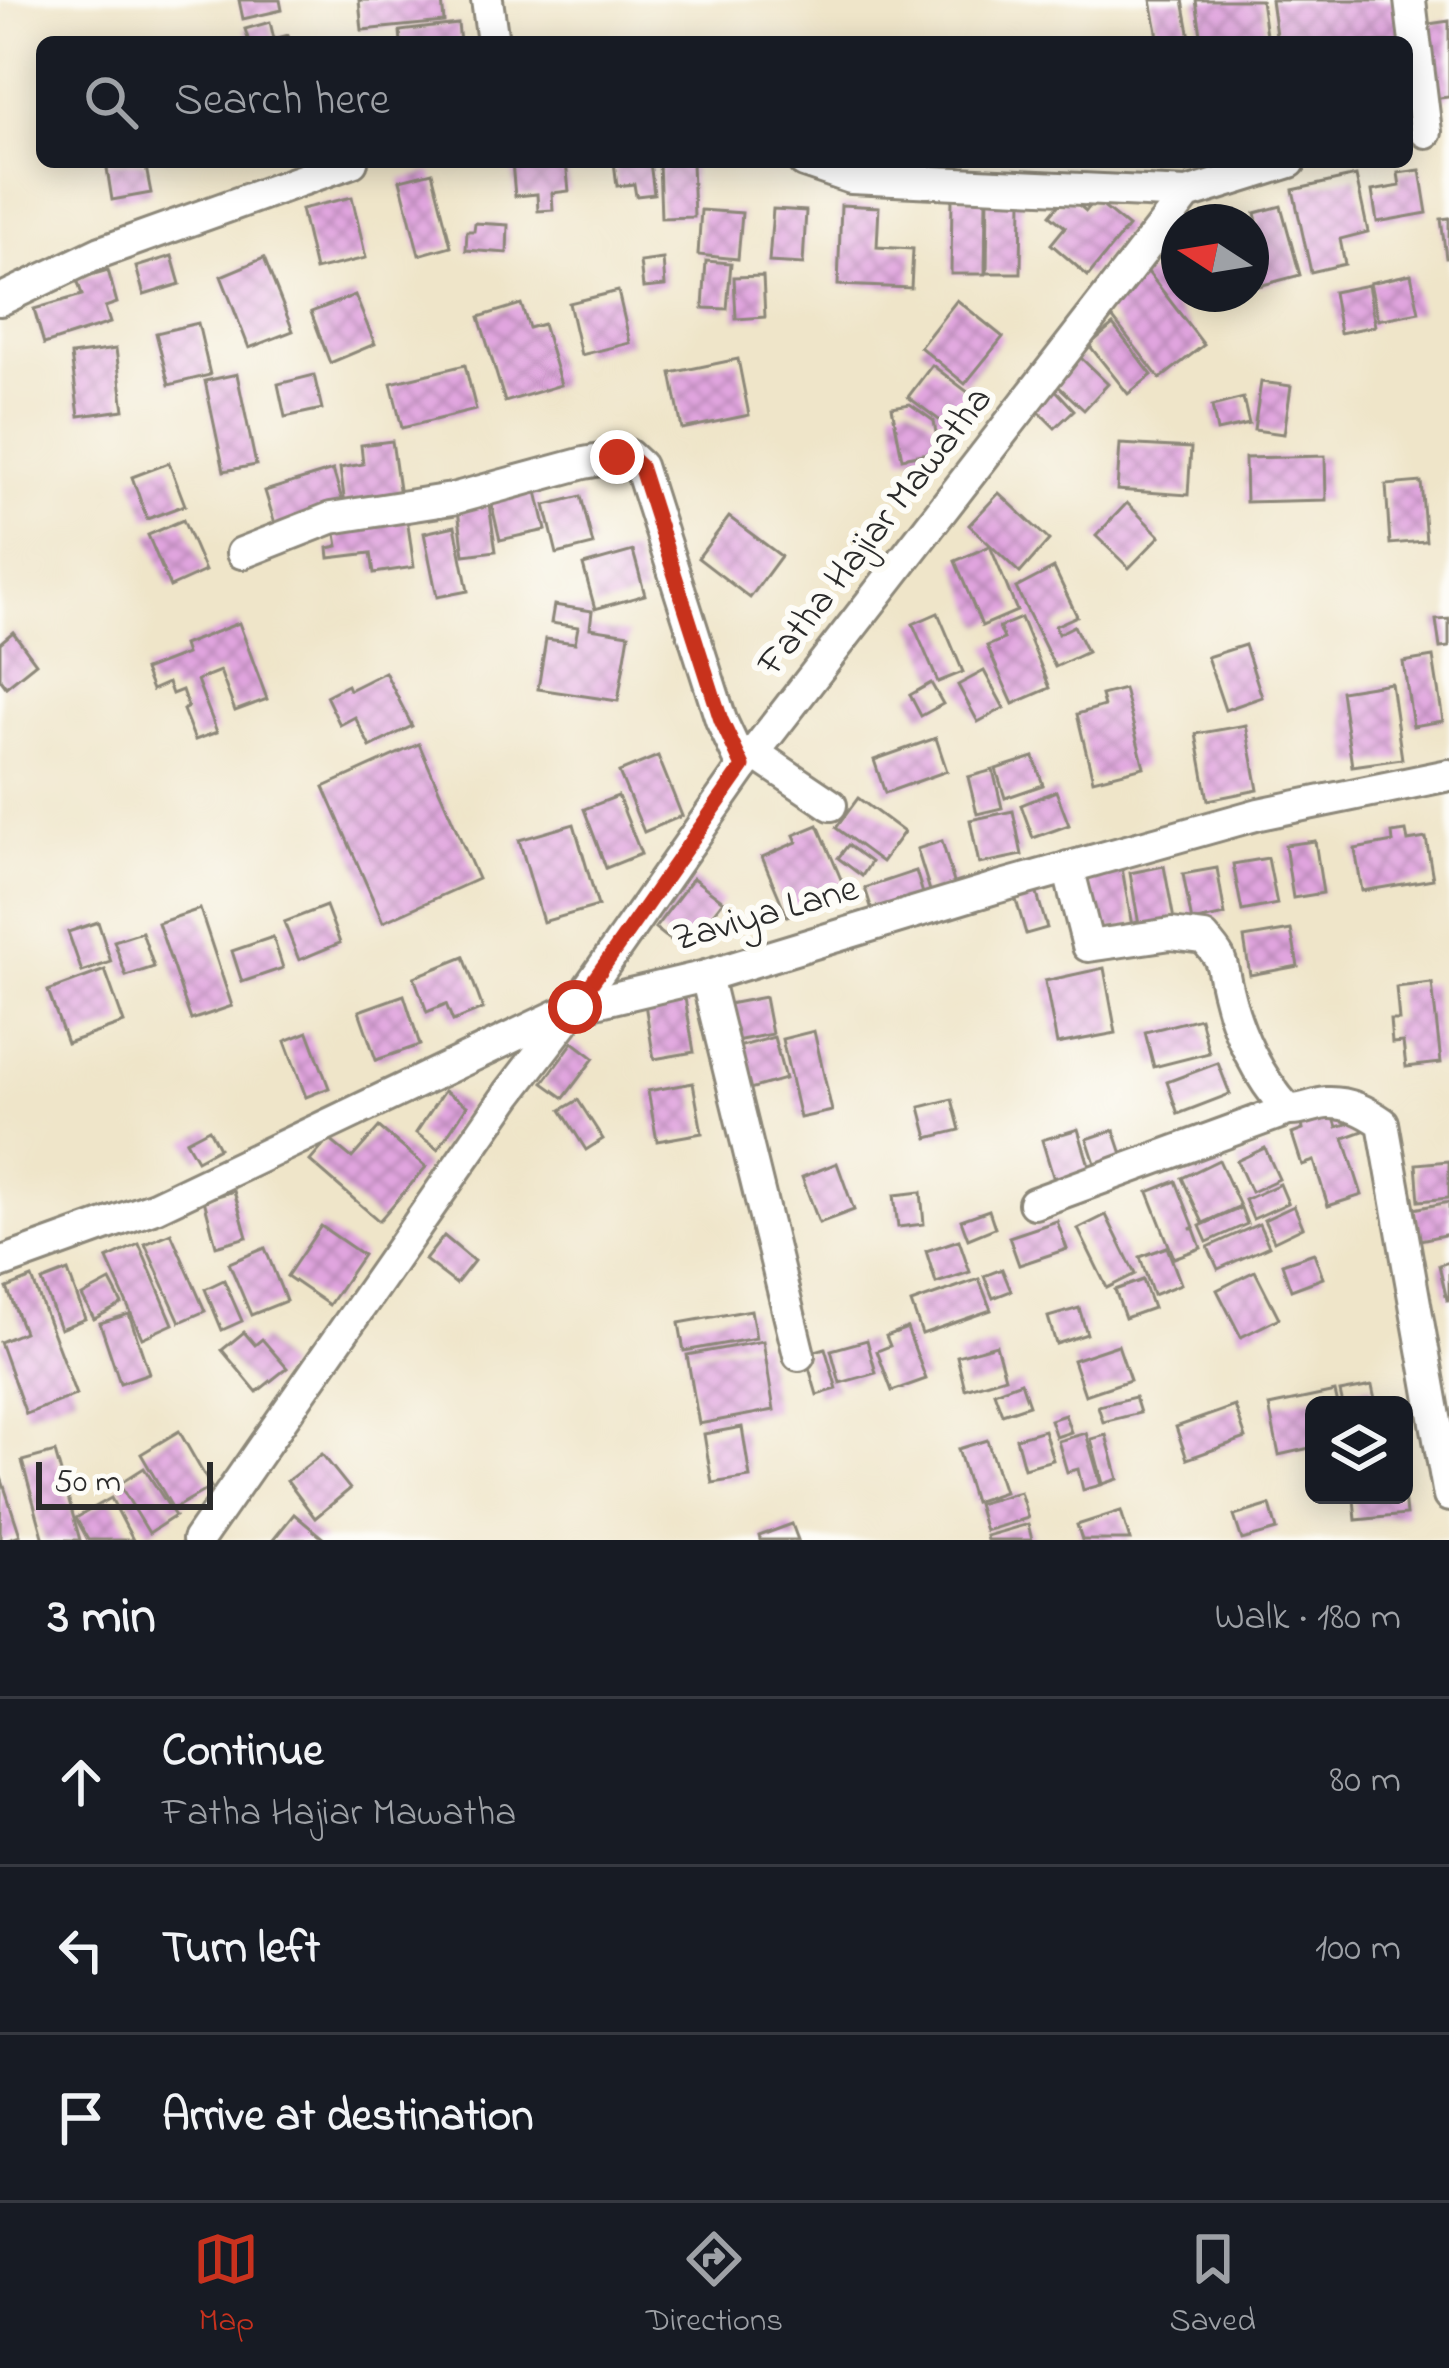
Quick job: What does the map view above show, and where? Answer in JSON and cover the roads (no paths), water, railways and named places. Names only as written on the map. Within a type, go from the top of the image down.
[{"type":"street","points":[[487,0],[492,36]]},
{"type":"street","points":[[1410,0],[1427,133]]},
{"type":"street","points":[[0,300],[101,252],[335,168]]},
{"type":"street","points":[[821,168],[850,178],[1187,194],[1271,168]]},
{"type":"street","name":"Fatha Hajiar Mawatha","points":[[198,1540],[509,1093],[749,760],[1187,194]]},
{"type":"street","points":[[242,553],[331,518],[452,499],[628,455],[640,466],[721,720],[749,760],[831,805]]},
{"type":"street","name":"Zaviya Lane","points":[[0,1263],[155,1207],[575,1007],[706,976],[1259,814],[1449,775]]},
{"type":"street","points":[[1068,867],[1088,946],[1171,934],[1204,938],[1224,961],[1227,989],[1266,1086],[1288,1109]]},
{"type":"street","points":[[706,976],[799,1355]]},
{"type":"street","points":[[1034,1203],[1288,1109],[1304,1111],[1324,1103],[1360,1108],[1383,1123],[1449,1496]]}]
